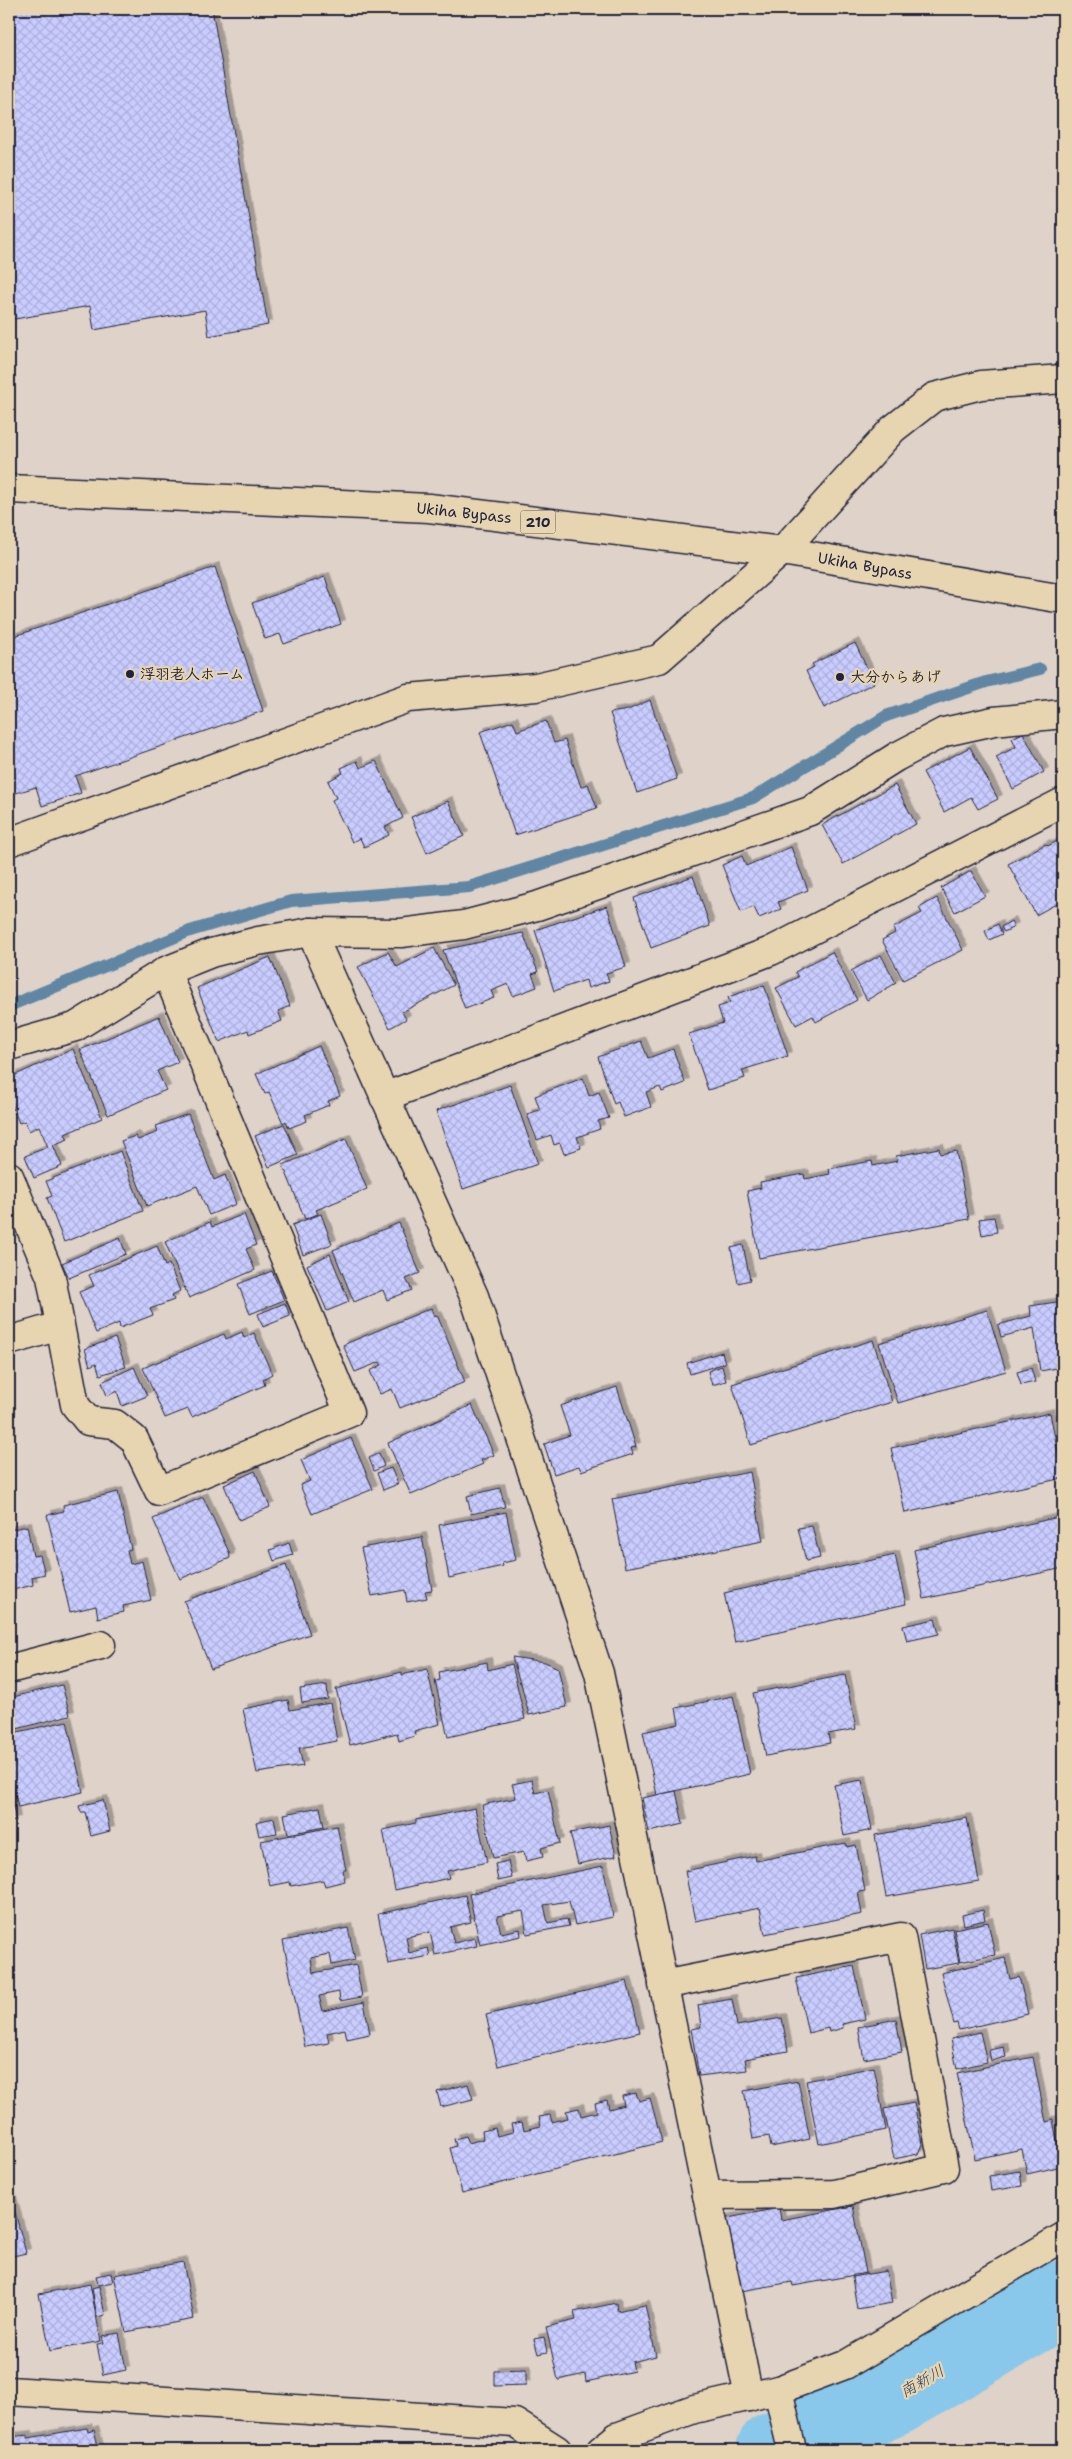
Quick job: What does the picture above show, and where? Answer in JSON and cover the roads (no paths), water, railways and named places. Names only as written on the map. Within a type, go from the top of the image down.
[{"type":"main road","points":[[9,842],[408,698],[536,687],[659,659],[782,552],[893,430],[934,397],[981,385],[1063,379]]},
{"type":"main road","name":"Ukiha Bypass","points":[[9,489],[429,508],[782,552],[1063,599]]},
{"type":"main road","points":[[9,1046],[75,1027],[166,971],[212,953],[258,941],[311,932],[402,933],[464,925],[537,906],[810,811],[896,757],[944,732],[994,721],[1063,714]]},
{"type":"main road","points":[[384,1097],[771,951],[1063,802]]},
{"type":"main road","points":[[311,932],[474,1296],[599,1672],[749,2397]]},
{"type":"main road","points":[[9,1176],[51,1277],[75,1405],[88,1421],[115,1424],[134,1439],[159,1491],[349,1413],[166,971]]},
{"type":"main road","points":[[9,1341],[59,1326]]},
{"type":"main road","points":[[9,1669],[101,1644]]},
{"type":"main road","points":[[663,1985],[901,1937],[944,2168],[834,2194],[707,2195]]},
{"type":"main road","points":[[601,2450],[617,2437],[694,2409],[778,2390],[845,2365],[1063,2237]]},
{"type":"main road","points":[[778,2390],[792,2450]]},
{"type":"main road","points":[[9,2391],[514,2423],[557,2450]]},
{"type":"waterway","points":[[9,1006],[190,931],[291,901],[469,887],[753,798],[886,716],[986,682],[1040,669]]},
{"type":"waterway","name":"南新川","points":[[774,2450],[894,2398],[1063,2298]]},
{"type":"place","name":"浮羽老人ホーム","points":[[130,674]]},
{"type":"place","name":"大分からあげ","points":[[840,677]]}]
